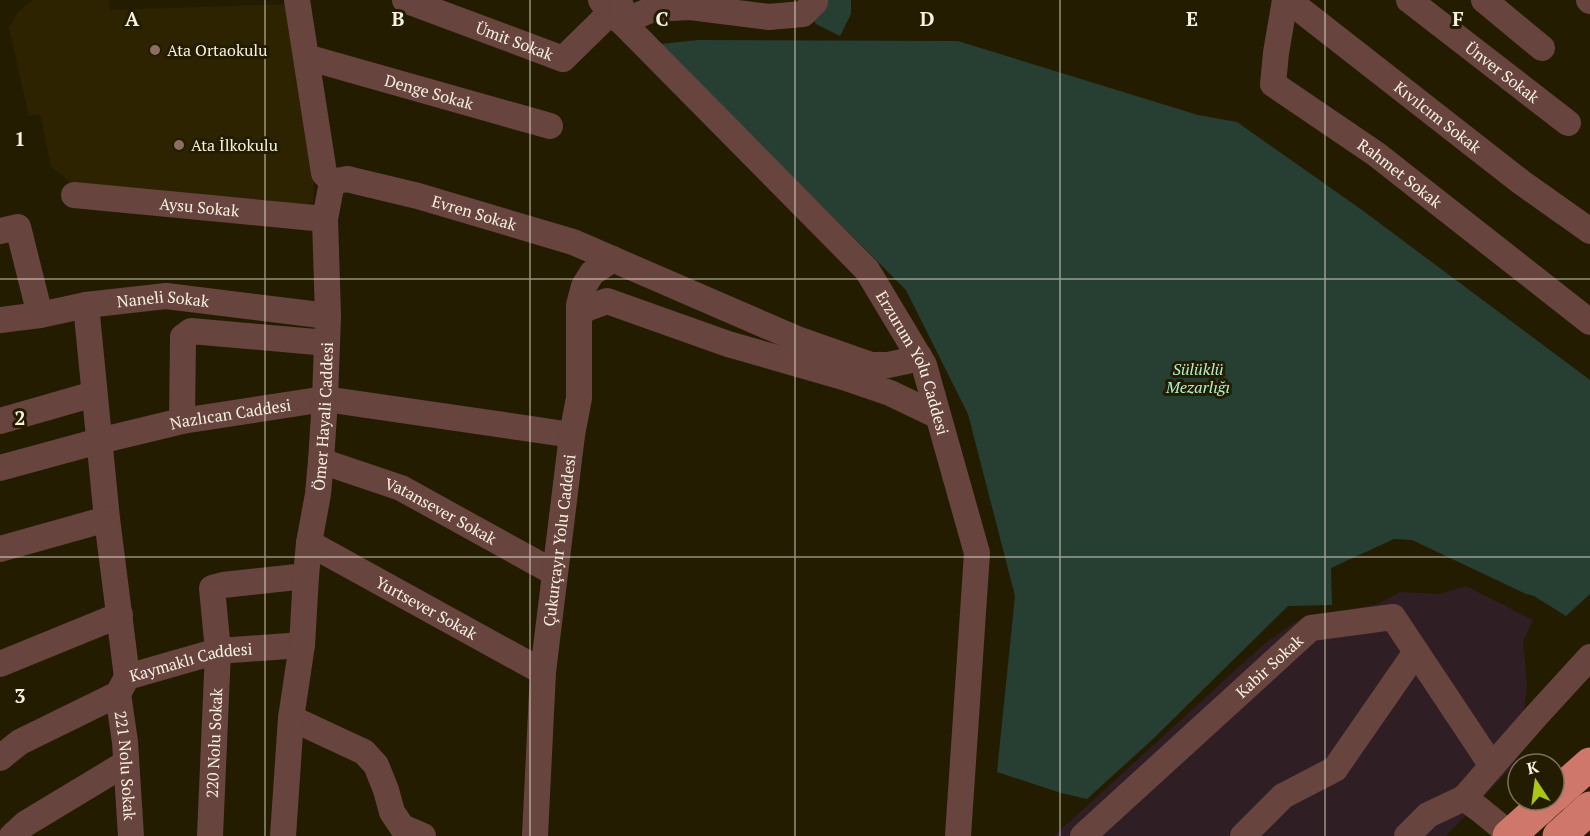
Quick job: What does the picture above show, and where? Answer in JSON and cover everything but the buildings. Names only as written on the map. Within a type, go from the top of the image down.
[{"type":"highway","points":[[1566,785],[1590,764]]},
{"type":"highway","points":[[1559,836],[1590,808]]},
{"type":"highway","points":[[1510,835],[1536,812]]},
{"type":"street","name":"Ömer Hayali Caddesi","points":[[283,836],[291,718],[302,645],[309,543],[318,495],[321,461],[328,316],[325,219],[328,177],[297,0]]},
{"type":"street","points":[[613,9],[739,7],[769,17],[803,14],[815,0]]},
{"type":"street","name":"Kıvılcım Sokak","points":[[1286,0],[1521,182],[1590,231]]},
{"type":"street","name":"Rahmet Sokak","points":[[1286,0],[1273,84],[1376,154],[1590,322]]},
{"type":"street","name":"Ünver Sokak","points":[[1409,0],[1568,123]]},
{"type":"street","points":[[1484,0],[1542,48]]},
{"type":"street","name":"Ümit Sokak","points":[[422,3],[563,58],[613,9]]},
{"type":"street","name":"Erzurum Yolu Caddesi","points":[[613,9],[867,270],[924,365],[977,553],[958,836]]},
{"type":"street","name":"Denge Sokak","points":[[306,57],[550,126]]},
{"type":"street","name":"Evren Sokak","points":[[328,177],[347,179],[418,196],[573,242],[788,335],[871,365],[907,361],[919,356]]},
{"type":"street","name":"Aysu Sokak","points":[[74,195],[325,219]]},
{"type":"street","points":[[0,231],[18,227],[40,315]]},
{"type":"street","name":"Çukurçayır Yolu Caddesi","points":[[535,836],[543,672],[572,435],[579,398],[579,305],[584,286],[592,273],[613,259]]},
{"type":"street","name":"Naneli Sokak","points":[[0,320],[40,315],[86,305],[166,296],[328,316]]},
{"type":"street","points":[[579,314],[607,301],[728,344],[890,393],[938,416]]},
{"type":"street","name":"221 Nolu Sokak","points":[[86,305],[107,519],[120,615],[131,836]]},
{"type":"street","points":[[182,421],[183,336],[191,331],[327,343]]},
{"type":"street","points":[[776,358],[788,335]]},
{"type":"street","points":[[0,421],[94,394]]},
{"type":"street","name":"Nazlıcan Caddesi","points":[[0,468],[182,421],[325,399],[572,435]]},
{"type":"street","name":"Vatansever Sokak","points":[[321,461],[400,488],[555,573]]},
{"type":"street","points":[[0,549],[107,519]]},
{"type":"street","name":"Yurtsever Sokak","points":[[309,543],[543,672]]},
{"type":"street","name":"220 Nolu Sokak","points":[[210,836],[218,651],[212,588],[306,576]]},
{"type":"street","points":[[0,664],[120,615]]},
{"type":"street","name":"Kabir Sokak","points":[[1083,836],[1311,628],[1393,617],[1492,766]]},
{"type":"street","name":"Kaymaklı Caddesi","points":[[0,758],[20,742],[123,685],[218,651],[302,645]]},
{"type":"street","points":[[1243,836],[1283,796],[1335,769],[1416,652]]},
{"type":"street","points":[[1407,836],[1428,815],[1464,798],[1590,657]]},
{"type":"street","points":[[291,718],[364,752],[376,765],[392,812],[402,827],[423,836]]},
{"type":"street","points":[[24,832],[126,763]]},
{"type":"street","points":[[1464,798],[1510,835]]},
{"type":"shaded area","points":[[33,0],[109,0],[110,10],[291,4],[299,72],[295,81],[304,100],[309,125],[314,182],[313,202],[294,207],[75,187],[51,166],[40,114],[29,116],[9,28],[17,13]]},
{"type":"shaded area","points":[[1466,586],[1533,620],[1523,641],[1527,685],[1518,752],[1506,752],[1506,773],[1446,836],[1054,836],[1265,643],[1299,620],[1378,604],[1400,592],[1440,594]]},
{"type":"green space","points":[[800,0],[851,0],[851,14],[840,36],[816,24]]},
{"type":"green space","name":"Sülüklü Mezarlığı","points":[[698,40],[958,41],[1198,115],[1237,122],[1362,210],[1590,380],[1590,594],[1566,616],[1534,596],[1412,540],[1394,539],[1331,568],[1332,605],[1288,606],[1154,738],[1087,799],[997,772],[1015,596],[968,414],[906,290],[660,44]]},
{"type":"place","name":"Ata Ortaokulu","points":[[155,50]]},
{"type":"place","name":"Ata İlkokulu","points":[[179,145]]}]
